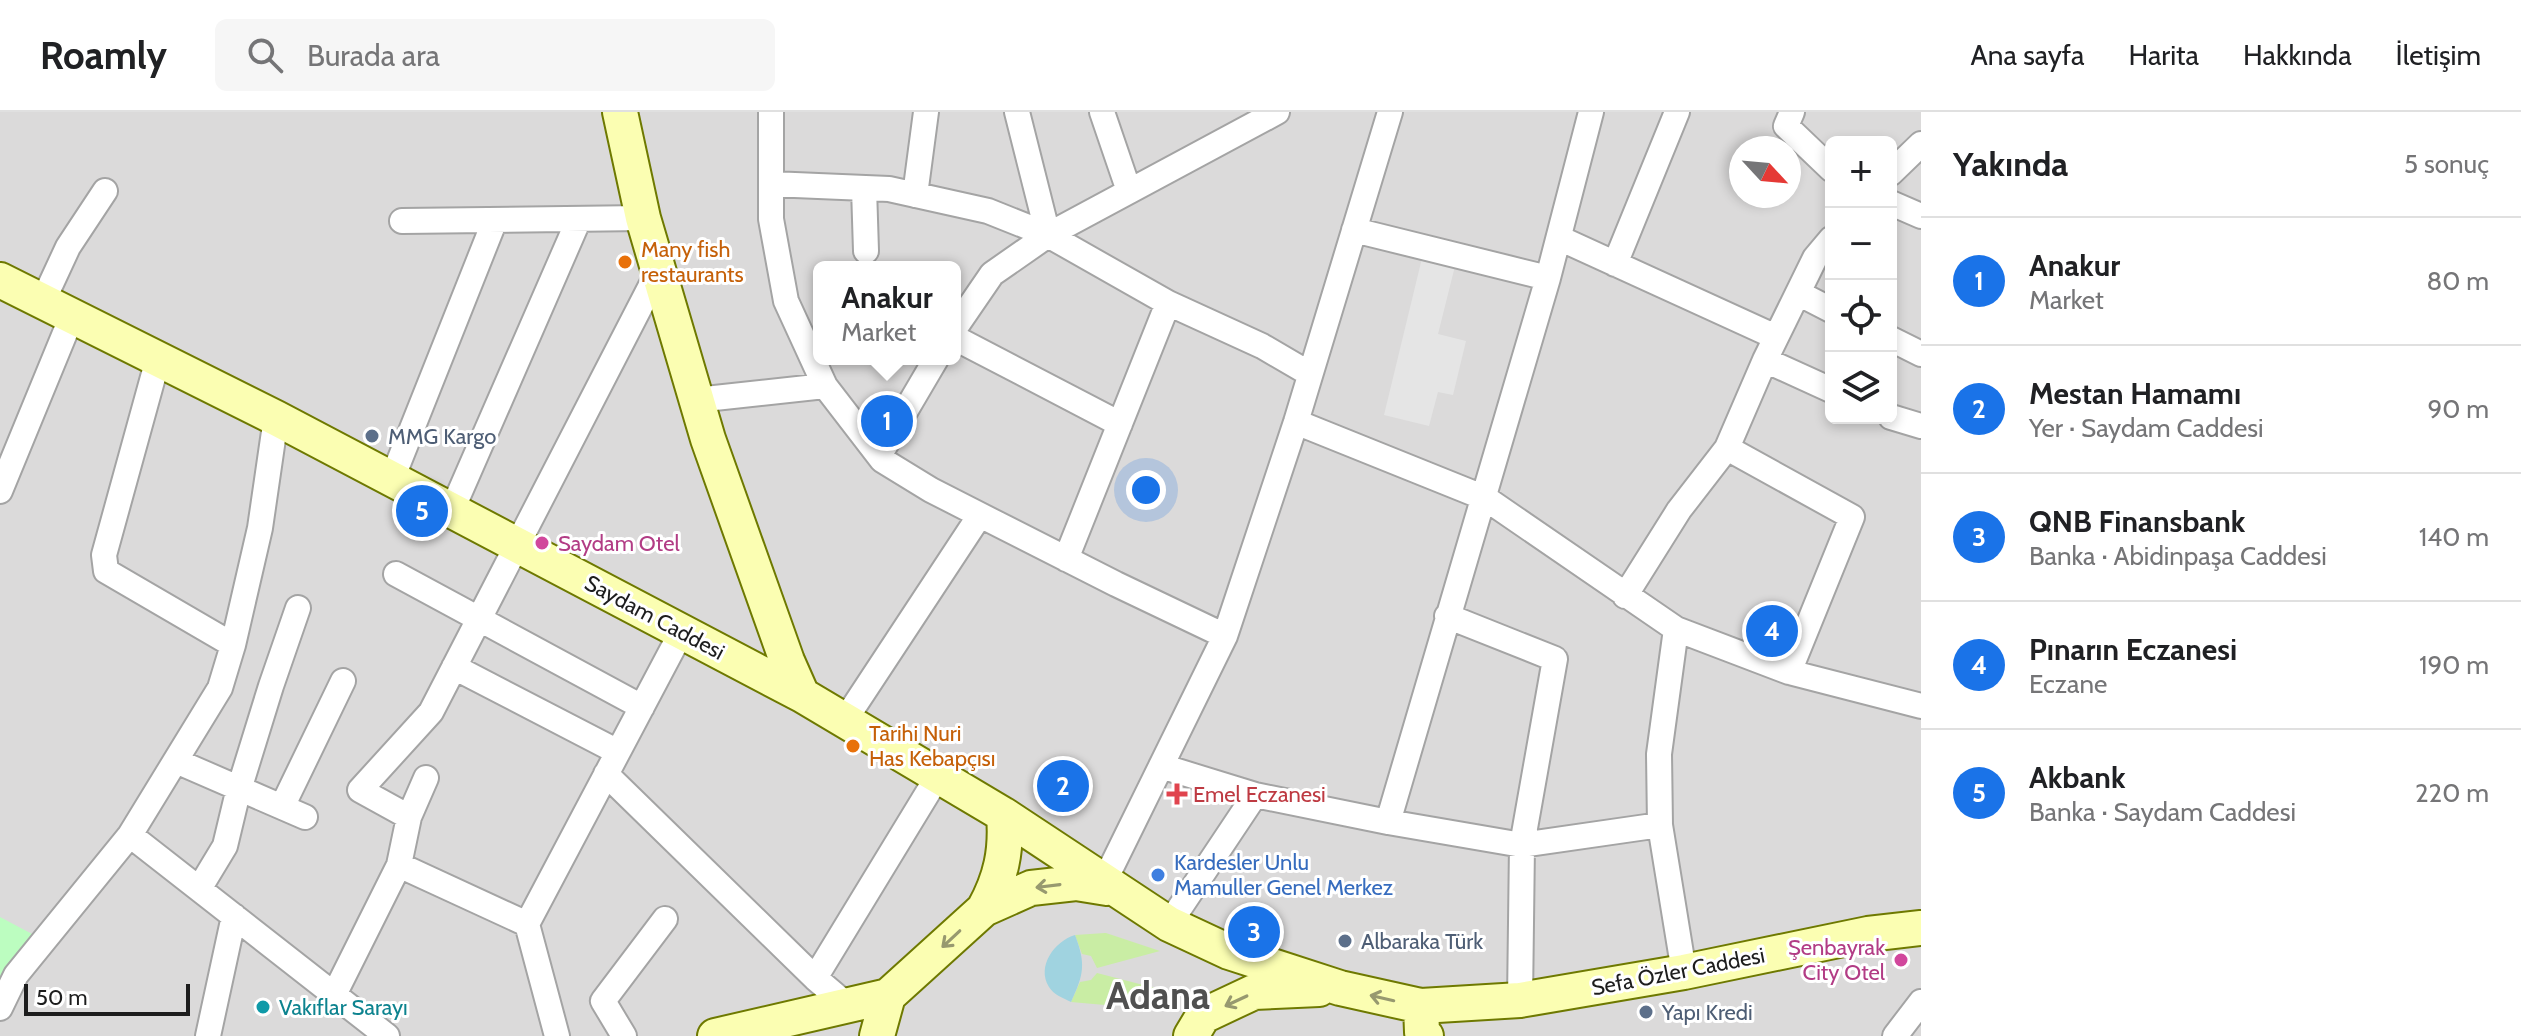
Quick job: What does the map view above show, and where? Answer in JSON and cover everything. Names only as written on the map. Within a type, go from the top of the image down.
[{"type":"main road","points":[[620,112],[643,218],[708,439],[802,695]]},
{"type":"main road","name":"Saydam Caddesi","points":[[0,280],[276,418],[802,695],[1004,815],[1169,924],[1229,952],[1340,988]]},
{"type":"main road","points":[[984,909],[997,884],[1005,855],[1004,815]]},
{"type":"main road","points":[[715,1036],[888,996],[984,909],[1031,888],[1076,883],[1110,886]]},
{"type":"main road","name":"Sefa Özler Caddesi","points":[[1868,934],[1921,901]]},
{"type":"main road","name":"Sefa Özler Caddesi","points":[[1340,988],[1423,1021],[1504,1002],[1684,972],[1868,934],[1921,928]]},
{"type":"main road","points":[[1191,1036],[1203,1016],[1254,992],[1340,988]]},
{"type":"main road","points":[[877,1036],[888,996]]},
{"type":"street","points":[[771,112],[771,219],[786,301],[813,360]]},
{"type":"street","points":[[915,195],[926,112]]},
{"type":"street","points":[[1017,112],[1048,235]]},
{"type":"street","points":[[1102,112],[1129,191]]},
{"type":"street","points":[[961,319],[992,274],[1048,235],[1277,112]]},
{"type":"street","points":[[1110,886],[1161,766],[1225,636],[1296,422],[1390,112]]},
{"type":"street","points":[[1388,822],[1548,278],[1591,112]]},
{"type":"street","points":[[1615,264],[1677,112]]},
{"type":"street","points":[[1792,112],[1786,126],[1825,163]]},
{"type":"street","points":[[1897,167],[1921,144]]},
{"type":"street","points":[[771,184],[889,189],[988,211],[1048,235],[1168,303],[1262,346],[1310,374]]},
{"type":"street","points":[[864,188],[866,251]]},
{"type":"street","points":[[0,491],[57,309],[68,247],[105,191]]},
{"type":"street","points":[[1897,206],[1921,216]]},
{"type":"street","points":[[402,221],[643,218]]},
{"type":"street","points":[[452,510],[579,219]]},
{"type":"street","points":[[392,479],[495,220]]},
{"type":"street","points":[[1354,230],[1548,278]]},
{"type":"street","points":[[1559,238],[1776,337]]},
{"type":"street","points":[[1625,596],[1679,510],[1727,448],[1776,337],[1815,258],[1825,246]]},
{"type":"street","points":[[409,817],[360,790],[431,712],[658,272]]},
{"type":"street","points":[[1798,293],[1825,307]]},
{"type":"street","points":[[1066,559],[1168,303]]},
{"type":"street","points":[[961,341],[1120,424]]},
{"type":"street","points":[[1897,342],[1921,354]]},
{"type":"street","points":[[158,359],[104,555],[106,571],[233,645]]},
{"type":"street","points":[[1765,360],[1825,387]]},
{"type":"street","points":[[815,365],[825,386],[879,456],[931,490],[1225,636]]},
{"type":"street","points":[[879,456],[932,365]]},
{"type":"street","points":[[696,400],[825,386]]},
{"type":"street","points":[[0,1008],[16,975],[130,835],[220,688],[260,528],[276,418]]},
{"type":"street","points":[[1897,419],[1921,426]]},
{"type":"street","points":[[1296,422],[1485,498],[1676,629],[1789,672],[1921,706]]},
{"type":"street","points":[[1727,448],[1852,517],[1789,672]]},
{"type":"street","points":[[845,720],[980,515]]},
{"type":"street","points":[[396,574],[642,707]]},
{"type":"street","points":[[199,889],[225,846],[239,789],[298,608]]},
{"type":"street","points":[[1447,616],[1555,659],[1522,845],[1504,1002]]},
{"type":"street","points":[[1676,629],[1659,754],[1660,825],[1684,972]]},
{"type":"street","points":[[557,1036],[527,924],[682,631]]},
{"type":"street","points":[[454,667],[612,763],[815,978],[848,1006]]},
{"type":"street","points":[[282,807],[343,681]]},
{"type":"street","points":[[176,761],[305,817]]},
{"type":"street","points":[[1161,766],[1255,795],[1522,845],[1660,825]]},
{"type":"street","points":[[815,978],[938,776]]},
{"type":"street","points":[[334,995],[399,865],[409,817],[426,778]]},
{"type":"street","points":[[1169,924],[1255,795]]},
{"type":"street","points":[[130,835],[387,1036]]},
{"type":"street","points":[[399,865],[527,924]]},
{"type":"street","points":[[208,1036],[234,916]]},
{"type":"street","points":[[624,1036],[603,1001],[665,919]]},
{"type":"shaded area","points":[[0,112],[1921,112],[1921,1036],[0,1036]]},
{"type":"shaded area","points":[[1423,254],[1456,262],[1438,334],[1466,341],[1453,395],[1438,392],[1429,426],[1384,415]]},
{"type":"green space","points":[[0,917],[34,935],[0,1000]]},
{"type":"green space","points":[[1105,933],[1160,951],[1097,968],[1091,956],[1082,954],[1075,935]]},
{"type":"green space","points":[[1097,973],[1155,988],[1105,1005],[1071,1002],[1080,982],[1091,980]]},
{"type":"water","points":[[1075,935],[1082,969],[1071,1002],[1051,990],[1045,971],[1046,963],[1055,949]]},
{"type":"place","name":"Many fish restaurants","points":[[625,262]]},
{"type":"place","name":"Anakur","points":[[887,421]]},
{"type":"place","name":"MMG Kargo","points":[[372,436]]},
{"type":"place","name":"Akbank","points":[[422,511]]},
{"type":"place","name":"Saydam Otel","points":[[542,543]]},
{"type":"place","name":"Pınarın Eczanesi","points":[[1772,631]]},
{"type":"place","name":"Tarihi Nuri Has Kebapçısı","points":[[853,746]]},
{"type":"place","name":"Mestan Hamamı","points":[[1063,786]]},
{"type":"place","name":"Emel Eczanesi","points":[[1177,794]]},
{"type":"place","name":"Kardesler Unlu Mamuller Genel Merkez","points":[[1158,875]]},
{"type":"place","name":"QNB Finansbank","points":[[1254,932]]},
{"type":"place","name":"Albaraka Türk","points":[[1345,941]]},
{"type":"place","name":"Şenbayrak City Otel","points":[[1901,960]]},
{"type":"place","name":"Vakıflar Sarayı","points":[[263,1007]]},
{"type":"place","name":"Yapı Kredi","points":[[1646,1012]]},
{"type":"district","name":"Adana","points":[[1158,996]]}]
